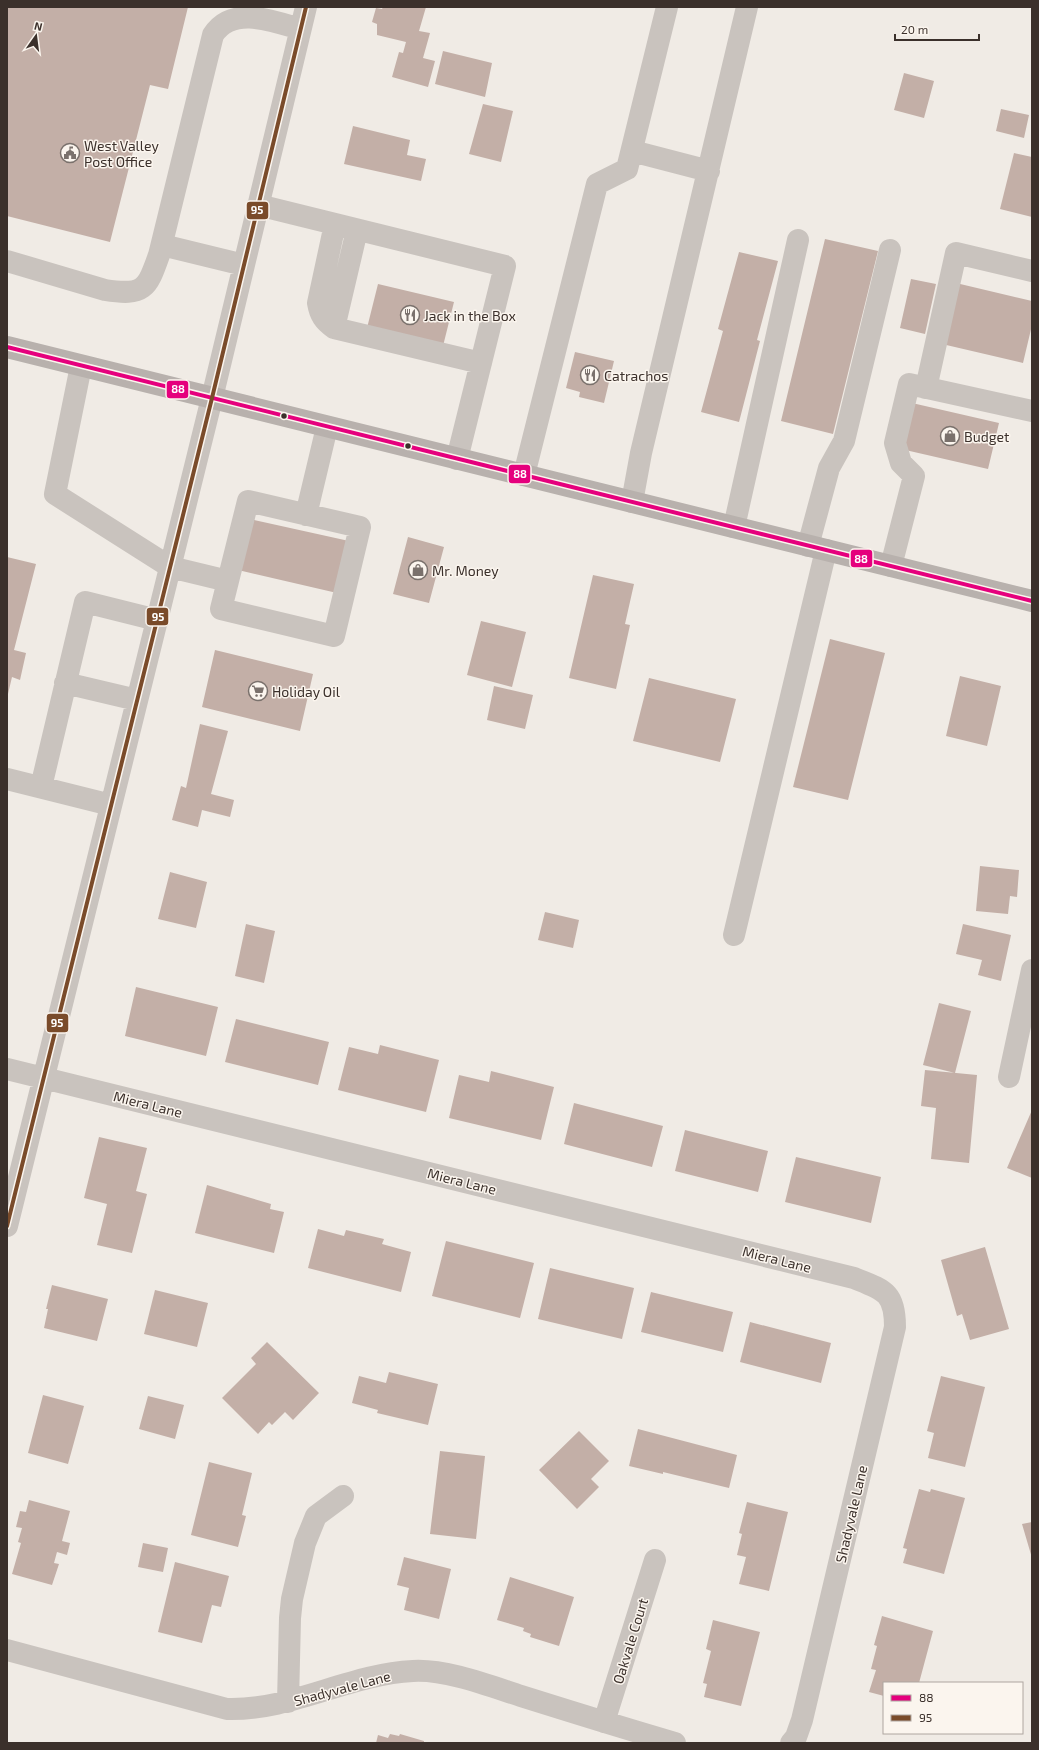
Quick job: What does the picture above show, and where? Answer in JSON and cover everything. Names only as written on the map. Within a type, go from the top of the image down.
[{"type":"main road","points":[[7,348],[1032,601]]},
{"type":"street","points":[[7,1226],[212,398],[306,7]]},
{"type":"street","points":[[524,475],[597,184],[627,169],[667,7]]},
{"type":"street","points":[[632,502],[641,453],[748,7]]},
{"type":"street","points":[[7,261],[105,290],[122,293],[145,288],[149,282],[162,245],[213,35],[217,28],[238,18],[249,17],[263,19],[300,29]]},
{"type":"street","points":[[632,151],[708,170]]},
{"type":"street","points":[[258,205],[505,266],[457,459]]},
{"type":"street","points":[[335,224],[318,303],[319,313],[325,322],[334,328],[481,363]]},
{"type":"street","points":[[334,328],[357,230]]},
{"type":"street","points":[[734,527],[798,240]]},
{"type":"street","points":[[162,245],[244,265]]},
{"type":"street","points":[[734,935],[817,548],[829,468],[844,441],[890,250]]},
{"type":"street","points":[[926,388],[956,253],[1032,271]]},
{"type":"street","points":[[81,366],[55,494],[170,567],[228,581]]},
{"type":"street","points":[[891,566],[914,476],[901,463],[895,443],[909,384],[1032,410]]},
{"type":"street","points":[[306,515],[327,427]]},
{"type":"street","points":[[248,501],[360,527],[334,636],[221,609],[228,581],[248,501]]},
{"type":"street","points":[[41,787],[85,602],[157,620]]},
{"type":"street","points":[[66,683],[137,700]]},
{"type":"street","points":[[7,779],[111,805]]},
{"type":"street","points":[[1009,1077],[1032,970]]},
{"type":"street","name":"Miera Lane","points":[[7,1069],[854,1278],[880,1289]]},
{"type":"street","name":"Shadyvale Lane","points":[[792,1743],[796,1737],[802,1720],[895,1327],[895,1309],[890,1298],[880,1289]]},
{"type":"street","points":[[288,1702],[290,1618],[292,1599],[305,1543],[316,1516],[343,1496]]},
{"type":"street","name":"Oakvale Court","points":[[604,1722],[655,1560]]},
{"type":"street","name":"Shadyvale Lane","points":[[7,1650],[227,1709],[249,1710],[288,1702],[370,1678],[413,1670],[457,1676],[675,1743]]},
{"type":"building","name":"West Valley Post Office","points":[[7,7],[188,7],[168,89],[150,85],[110,242],[7,216]]},
{"type":"building","points":[[383,7],[426,7],[419,31],[430,33],[423,58],[435,61],[428,87],[392,77],[399,52],[403,53],[406,42],[377,35],[377,24],[372,22],[376,8],[382,9]]},
{"type":"building","points":[[443,51],[492,63],[485,97],[435,84]]},
{"type":"building","points":[[904,73],[934,81],[924,118],[894,110]]},
{"type":"building","points":[[483,104],[513,111],[501,162],[469,154]]},
{"type":"building","points":[[1001,109],[1029,115],[1024,138],[996,131]]},
{"type":"building","points":[[353,126],[410,140],[407,155],[426,159],[421,181],[344,164]]},
{"type":"building","points":[[1014,153],[1032,157],[1032,217],[1000,209]]},
{"type":"building","points":[[825,239],[878,251],[833,434],[781,421]]},
{"type":"building","points":[[739,252],[778,261],[757,340],[760,341],[739,422],[701,412],[723,331],[718,329]]},
{"type":"building","points":[[911,279],[936,284],[925,334],[900,328]]},
{"type":"building","points":[[956,283],[1032,301],[1032,325],[1023,363],[942,344]]},
{"type":"building","name":"Jack in the Box","points":[[378,284],[454,302],[443,346],[367,328]]},
{"type":"building","name":"Catrachos","points":[[575,352],[614,361],[604,403],[579,397],[580,392],[566,388]]},
{"type":"building","name":"Budget","points":[[912,403],[999,423],[988,469],[901,449]]},
{"type":"building","points":[[250,519],[349,541],[337,593],[238,570]]},
{"type":"building","name":"Mr. Money","points":[[408,537],[444,547],[429,603],[393,594]]},
{"type":"building","points":[[7,557],[36,564],[14,650],[26,653],[20,680],[12,677],[8,694]]},
{"type":"building","points":[[593,575],[634,584],[625,624],[630,625],[616,689],[569,678]]},
{"type":"building","points":[[481,621],[526,632],[512,687],[467,675]]},
{"type":"building","points":[[830,639],[885,653],[848,800],[793,787]]},
{"type":"building","name":"Holiday Oil","points":[[215,650],[313,674],[300,731],[202,707]]},
{"type":"building","points":[[960,676],[1001,686],[987,746],[946,736]]},
{"type":"building","points":[[649,678],[736,699],[720,762],[633,741]]},
{"type":"building","points":[[494,686],[533,695],[525,729],[487,720]]},
{"type":"building","points":[[200,724],[228,731],[211,794],[234,800],[230,817],[202,810],[198,827],[172,820],[181,786],[186,788]]},
{"type":"building","points":[[980,866],[1019,870],[1017,897],[1010,896],[1008,914],[976,911]]},
{"type":"building","points":[[170,872],[207,882],[196,928],[158,919]]},
{"type":"building","points":[[545,912],[579,920],[573,948],[538,940]]},
{"type":"building","points":[[246,924],[275,931],[264,983],[235,976]]},
{"type":"building","points":[[963,924],[1011,935],[1001,981],[978,975],[982,960],[956,954]]},
{"type":"building","points":[[136,987],[218,1007],[206,1056],[125,1036]]},
{"type":"building","points":[[939,1003],[971,1011],[955,1073],[923,1065]]},
{"type":"building","points":[[236,1019],[329,1042],[318,1085],[225,1062]]},
{"type":"building","points":[[380,1045],[439,1060],[426,1112],[338,1090],[349,1047],[378,1054]]},
{"type":"building","points":[[925,1070],[977,1075],[969,1163],[931,1159],[936,1108],[921,1106]]},
{"type":"building","points":[[491,1071],[554,1087],[541,1140],[449,1118],[459,1075],[489,1082]]},
{"type":"building","points":[[574,1103],[663,1126],[652,1167],[564,1144]]},
{"type":"building","points":[[1032,1110],[1032,1178],[1007,1168]]},
{"type":"building","points":[[685,1130],[768,1151],[758,1192],[675,1171]]},
{"type":"building","points":[[99,1137],[147,1148],[136,1191],[147,1194],[132,1253],[97,1245],[107,1204],[84,1198]]},
{"type":"building","points":[[796,1157],[881,1177],[871,1223],[785,1202]]},
{"type":"building","points":[[207,1185],[271,1204],[270,1209],[284,1212],[274,1253],[195,1233]]},
{"type":"building","points":[[318,1229],[344,1236],[346,1230],[384,1239],[382,1244],[411,1252],[401,1292],[308,1268]]},
{"type":"building","points":[[446,1241],[534,1263],[520,1318],[432,1296]]},
{"type":"building","points":[[985,1247],[1009,1329],[970,1340],[962,1314],[957,1316],[941,1260]]},
{"type":"building","points":[[550,1268],[634,1288],[622,1339],[538,1319]]},
{"type":"building","points":[[52,1285],[108,1299],[97,1341],[44,1328],[48,1309],[46,1309]]},
{"type":"building","points":[[155,1290],[208,1303],[197,1347],[144,1334]]},
{"type":"building","points":[[651,1292],[733,1312],[723,1352],[641,1332]]},
{"type":"building","points":[[750,1322],[831,1343],[821,1383],[740,1362]]},
{"type":"building","points":[[267,1342],[319,1393],[293,1420],[285,1412],[272,1425],[269,1422],[258,1434],[222,1398],[256,1364],[251,1358]]},
{"type":"building","points":[[389,1372],[438,1384],[428,1425],[377,1413],[378,1410],[352,1403],[359,1376],[386,1383]]},
{"type":"building","points":[[941,1376],[985,1387],[965,1467],[928,1458],[934,1433],[927,1431]]},
{"type":"building","points":[[43,1395],[84,1406],[68,1464],[28,1453]]},
{"type":"building","points":[[148,1396],[184,1405],[175,1439],[139,1429]]},
{"type":"building","points":[[638,1429],[737,1455],[729,1488],[663,1472],[663,1474],[629,1466]]},
{"type":"building","points":[[579,1431],[609,1461],[591,1479],[599,1487],[577,1509],[539,1470]]},
{"type":"building","points":[[440,1451],[485,1456],[476,1539],[430,1534]]},
{"type":"building","points":[[209,1462],[252,1473],[242,1515],[246,1516],[238,1547],[191,1535]]},
{"type":"building","points":[[919,1489],[930,1492],[931,1489],[965,1498],[944,1574],[903,1563],[907,1549],[903,1548]]},
{"type":"building","points":[[29,1500],[70,1511],[62,1541],[70,1543],[67,1555],[57,1552],[54,1563],[59,1564],[52,1585],[12,1574],[21,1543],[18,1542],[22,1528],[16,1527],[20,1511],[26,1512]]},
{"type":"building","points":[[747,1502],[788,1512],[769,1591],[739,1584],[746,1557],[737,1555],[742,1534],[739,1533]]},
{"type":"building","points":[[1032,1522],[1032,1558],[1022,1524]]},
{"type":"building","points":[[143,1543],[168,1548],[163,1572],[138,1567]]},
{"type":"building","points":[[404,1557],[451,1569],[439,1619],[404,1610],[409,1588],[397,1585]]},
{"type":"building","points":[[175,1562],[229,1576],[221,1607],[212,1605],[202,1643],[158,1632]]},
{"type":"building","points":[[510,1577],[574,1597],[559,1646],[530,1637],[531,1634],[523,1631],[524,1628],[497,1620]]},
{"type":"building","points":[[882,1616],[933,1631],[919,1682],[883,1682],[883,1696],[869,1692],[876,1670],[871,1669],[877,1646],[874,1645]]},
{"type":"building","points":[[713,1620],[760,1632],[741,1706],[704,1697],[707,1684],[703,1683],[711,1651],[706,1649]]},
{"type":"building","points":[[390,1734],[399,1736],[400,1734],[424,1741],[424,1743],[376,1743],[378,1735],[388,1738]]},
{"type":"transit line","name":"95","points":[[7,1226],[212,398],[306,7]]},
{"type":"transit line","name":"88","points":[[7,347],[1032,601]]},
{"type":"place","name":"West Valley Post Office","points":[[70,153]]},
{"type":"place","name":"Jack in the Box","points":[[410,315]]},
{"type":"place","name":"Catrachos","points":[[590,375]]},
{"type":"place","name":"Budget","points":[[950,436]]},
{"type":"place","name":"Mr. Money","points":[[418,570]]},
{"type":"place","name":"Holiday Oil","points":[[258,691]]}]
